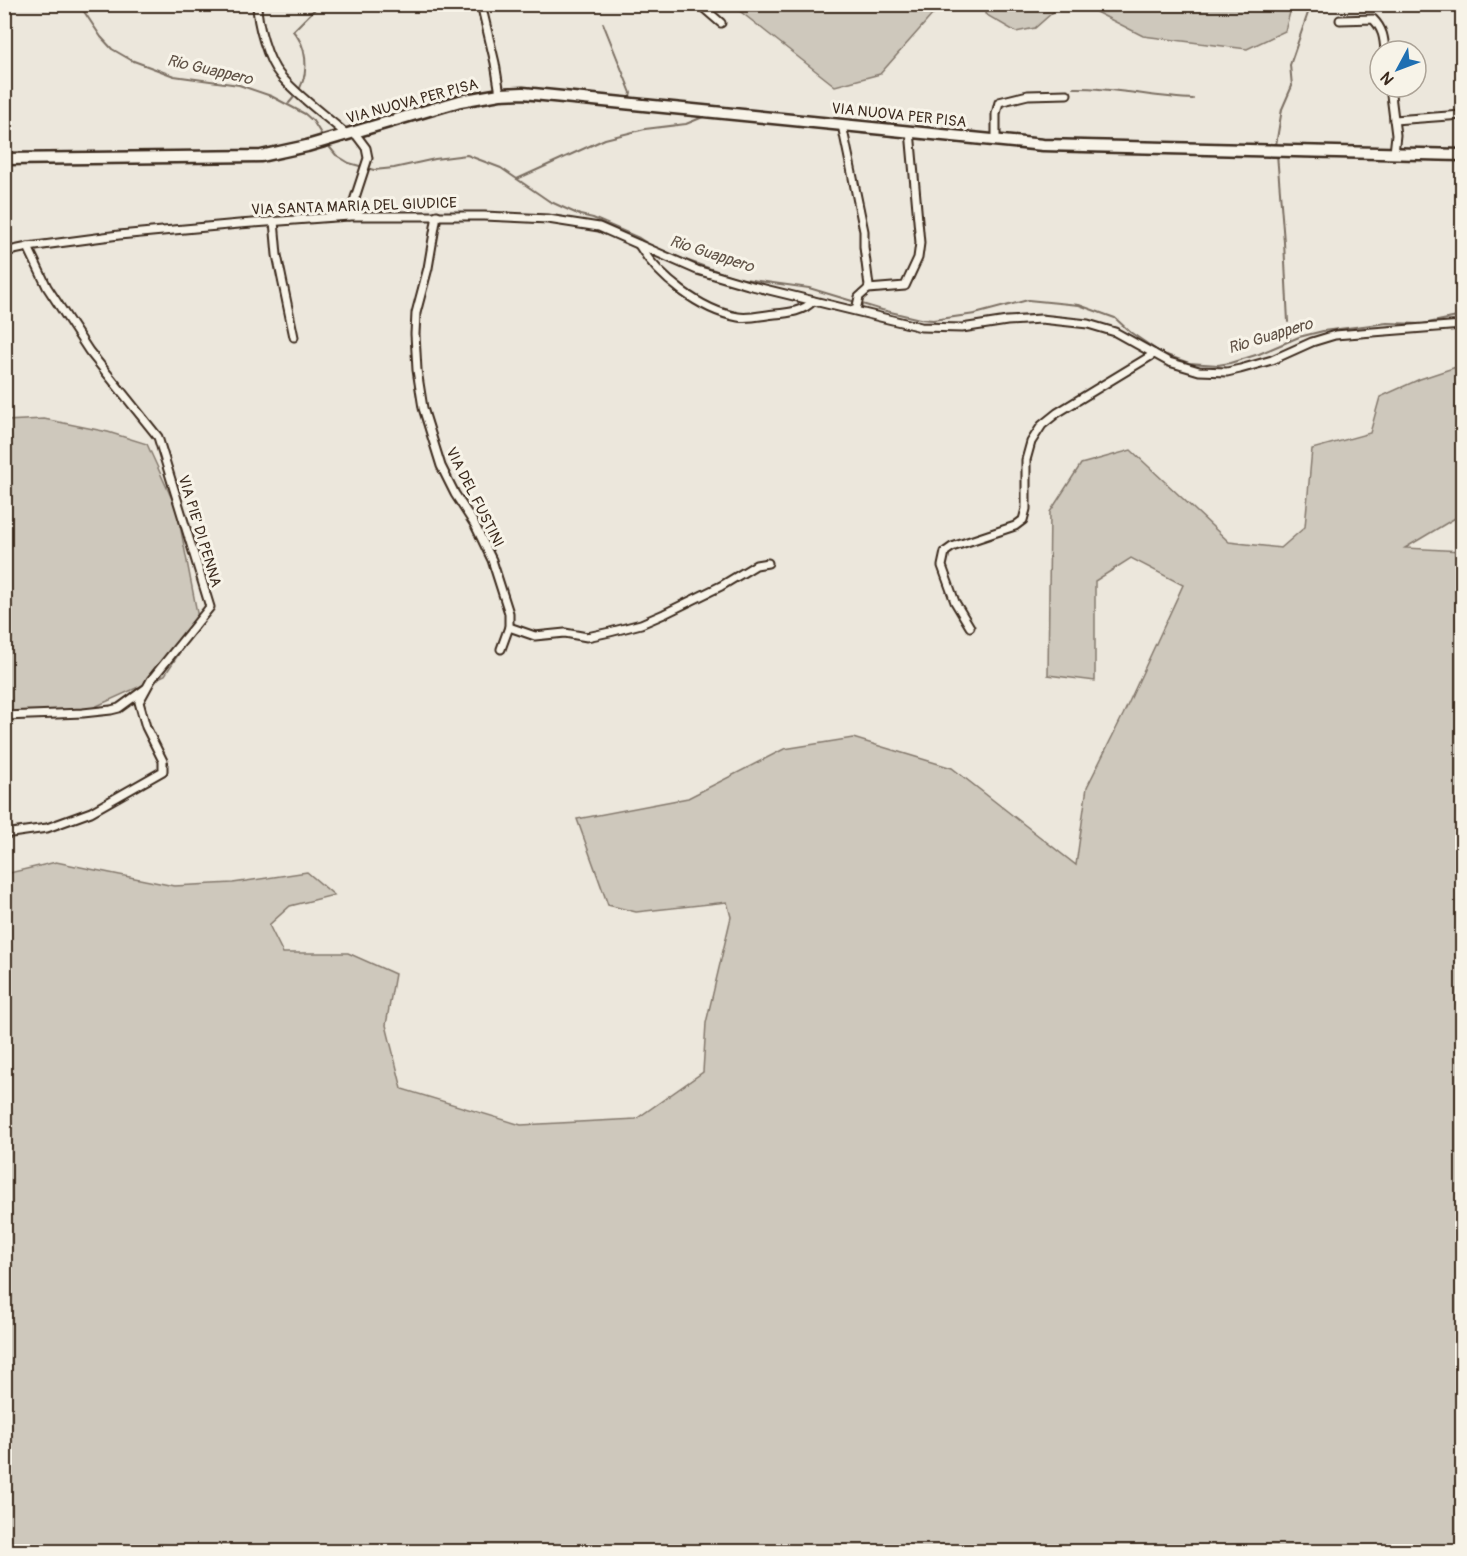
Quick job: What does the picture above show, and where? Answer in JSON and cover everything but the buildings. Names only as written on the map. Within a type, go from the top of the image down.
[{"type":"main road","name":"VIA NUOVA PER PISA","points":[[4,159],[244,157],[277,154],[460,100],[523,93],[996,141],[1082,147],[1462,155]]},
{"type":"street","points":[[257,4],[257,17],[271,60],[279,74],[346,134],[366,148],[368,158],[349,216]]},
{"type":"street","points":[[481,4],[500,94]]},
{"type":"street","points":[[699,4],[721,23]]},
{"type":"street","points":[[1340,20],[1373,19],[1379,25],[1384,39]]},
{"type":"street","points":[[996,141],[996,114],[999,102],[1028,95],[1067,94]]},
{"type":"street","points":[[1391,99],[1394,153]]},
{"type":"street","points":[[1394,120],[1462,115]]},
{"type":"street","points":[[842,125],[864,231],[868,289]]},
{"type":"street","points":[[856,309],[859,297],[868,289],[905,286],[918,258],[920,243],[909,131]]},
{"type":"street","name":"VIA SANTA MARIA DEL GIUDICE","points":[[4,252],[119,235],[349,216],[437,215],[548,219],[599,227],[697,270],[748,285],[856,309],[921,327],[962,328],[1007,321],[1041,319],[1088,324],[1115,332],[1169,362],[1199,371],[1227,372],[1272,360],[1312,342],[1335,335],[1462,325]]},
{"type":"street","name":"VIA DEL FUSTINI","points":[[437,215],[428,268],[420,294],[415,334],[417,370],[423,408],[441,466],[492,560],[509,614],[508,627],[501,649]]},
{"type":"street","points":[[274,221],[277,255],[294,337]]},
{"type":"street","points":[[638,244],[659,271],[698,303],[711,309],[740,318],[782,314],[804,309],[813,301]]},
{"type":"street","name":"VIA PIE' DI PENNA","points":[[4,834],[47,828],[91,812],[163,771],[163,761],[146,727],[139,702],[151,680],[210,607],[158,437],[89,351],[47,287],[28,247]]},
{"type":"street","points":[[970,627],[955,602],[942,566],[945,552],[952,547],[1015,526],[1023,520],[1026,509],[1026,460],[1031,442],[1042,425],[1057,413],[1154,354]]},
{"type":"street","points":[[508,627],[535,636],[565,633],[587,637],[610,632],[641,624],[664,614],[721,586],[756,565],[768,563]]},
{"type":"street","points":[[4,716],[111,710],[119,708],[147,688]]},
{"type":"shaded area","points":[[987,4],[1061,5],[1035,28],[1016,32],[985,14]]},
{"type":"shaded area","points":[[1094,4],[1292,5],[1285,31],[1247,49],[1143,36],[1092,10]]},
{"type":"shaded area","points":[[732,5],[941,5],[880,74],[835,86]]},
{"type":"shaded area","points":[[1462,365],[1462,514],[1405,548],[1462,551],[1462,1551],[5,1551],[5,874],[56,862],[174,886],[233,883],[307,872],[334,895],[290,906],[269,925],[283,953],[348,953],[395,974],[386,1025],[402,1089],[521,1125],[636,1119],[703,1072],[706,1023],[731,917],[727,902],[636,912],[608,905],[577,819],[688,798],[784,749],[853,738],[952,768],[1076,865],[1087,787],[1183,585],[1131,558],[1095,581],[1095,681],[1048,675],[1050,512],[1081,464],[1131,450],[1229,542],[1281,548],[1305,527],[1312,449],[1370,433],[1380,397],[1420,379]]},
{"type":"shaded area","points":[[44,419],[108,432],[147,444],[177,510],[199,623],[165,675],[88,710],[5,721],[5,421]]},
{"type":"waterway","name":"Rio Guappero","points":[[79,4],[112,49],[131,60],[174,76],[239,85],[271,96],[305,114],[313,121],[323,137]]},
{"type":"waterway","points":[[300,88],[305,74],[305,58],[298,37],[293,31],[320,4]]},
{"type":"waterway","points":[[1276,145],[1282,109],[1292,86],[1290,65],[1309,4]]},
{"type":"waterway","points":[[603,23],[631,93],[630,97]]},
{"type":"waterway","points":[[1074,88],[1193,99]]},
{"type":"waterway","points":[[289,103],[295,96]]},
{"type":"waterway","points":[[517,179],[605,139],[645,129],[686,124],[703,117]]},
{"type":"waterway","name":"Rio Guappero","points":[[327,144],[336,155],[349,163],[374,170],[467,155],[501,168],[549,201],[639,238],[653,247],[680,258],[737,278],[809,288],[920,319],[933,320],[975,314],[1028,300],[1079,305],[1115,318],[1130,332],[1161,353],[1189,363],[1218,365],[1230,363],[1259,354],[1299,337],[1323,331],[1387,323],[1423,324],[1462,316]]},
{"type":"waterway","points":[[1277,154],[1288,322]]},
{"type":"waterway","points":[[1289,330],[1290,341]]}]
